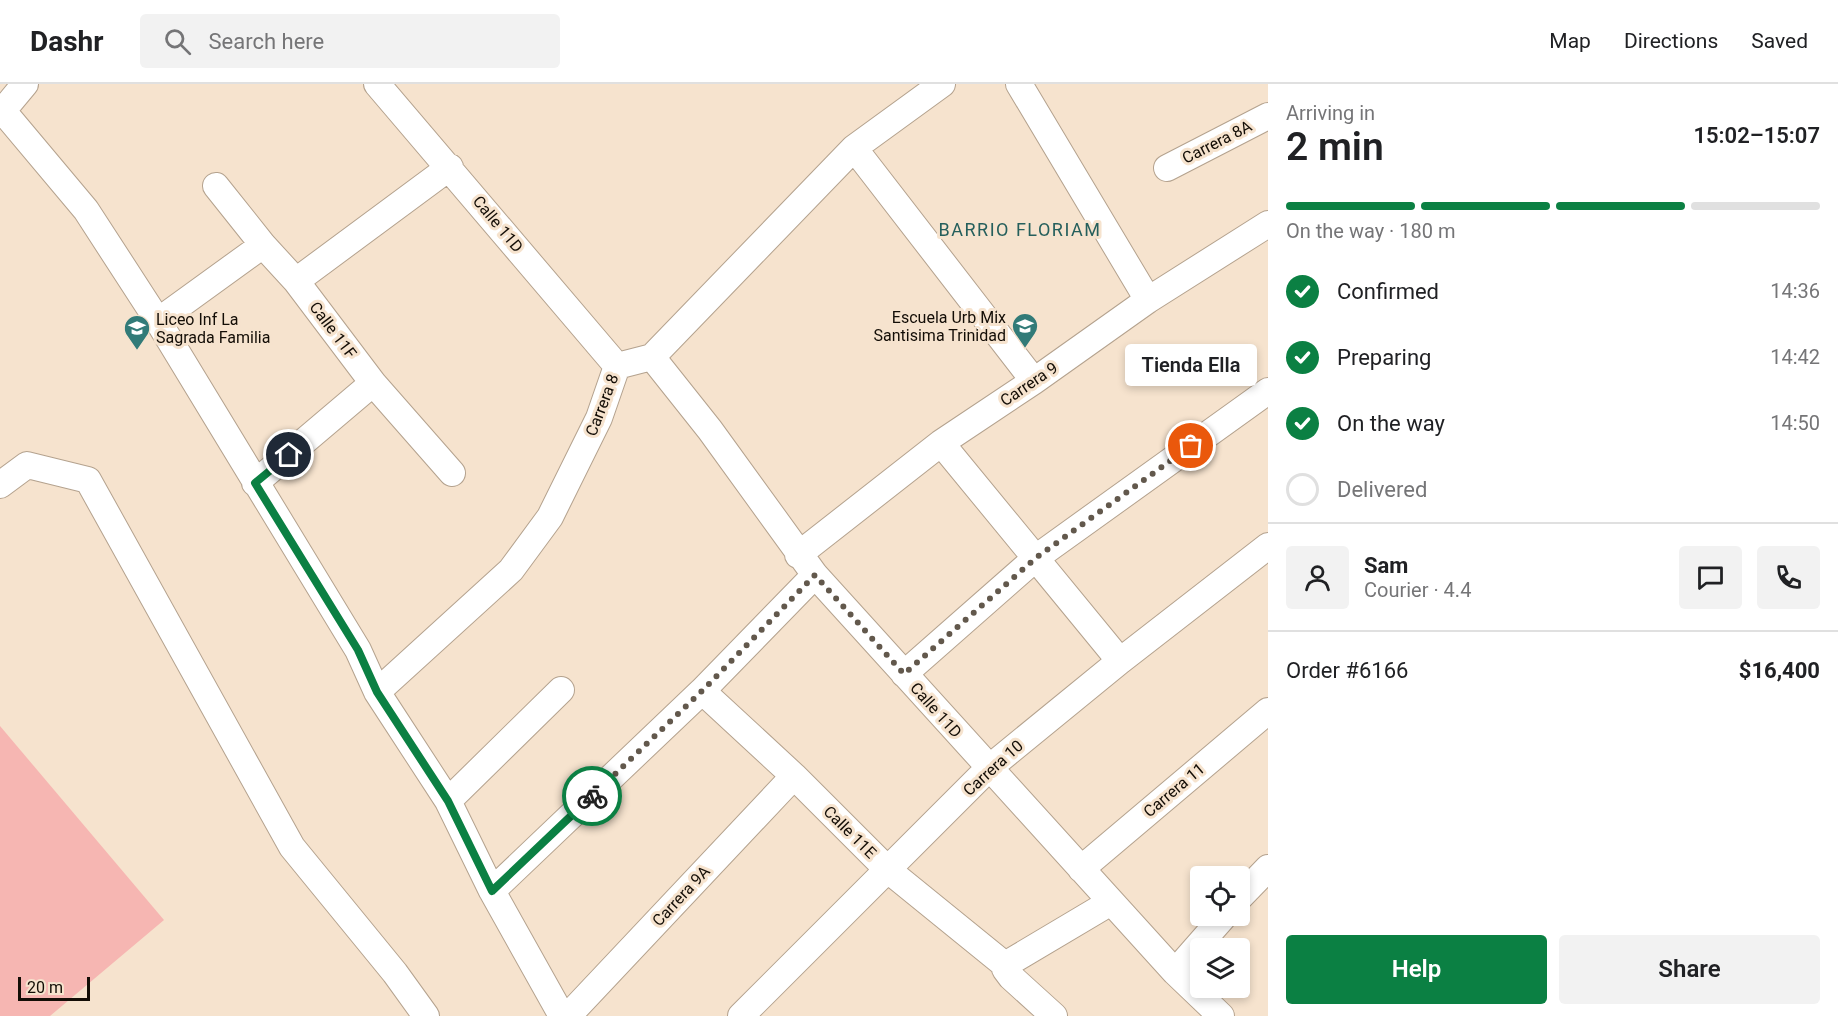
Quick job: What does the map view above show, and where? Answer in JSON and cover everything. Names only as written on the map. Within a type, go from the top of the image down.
[{"type":"street","points":[[25,84],[2,113],[23,133],[86,210],[158,321],[358,650],[377,692],[448,801],[492,891],[562,1016]]},
{"type":"street","name":"Calle 11D","points":[[377,84],[617,366]]},
{"type":"street","points":[[652,357],[854,148],[942,84]]},
{"type":"street","points":[[1019,84],[1148,300]]},
{"type":"street","name":"Carrera 8A","points":[[1167,168],[1268,116]]},
{"type":"street","points":[[854,148],[1034,381]]},
{"type":"street","points":[[296,282],[450,167]]},
{"type":"street","name":"Calle 11F","points":[[216,186],[262,245],[296,282],[374,383],[452,473]]},
{"type":"street","name":"Carrera 9","points":[[798,555],[941,443],[1034,381],[1148,300],[1268,224]]},
{"type":"street","points":[[158,321],[262,245]]},
{"type":"street","name":"Calle 11D","points":[[652,357],[710,429],[798,555],[815,575],[1175,972],[1221,1016]]},
{"type":"street","name":"Carrera 8","points":[[377,692],[511,570],[550,517],[599,418],[617,366],[652,357]]},
{"type":"street","points":[[255,483],[374,383]]},
{"type":"street","points":[[904,674],[1037,557],[1268,391]]},
{"type":"street","points":[[941,443],[1037,557],[1120,661]]},
{"type":"street","points":[[0,485],[27,465],[88,480],[292,847],[395,973],[426,1016]]},
{"type":"street","name":"Carrera 10","points":[[741,1016],[989,768],[1120,661],[1268,546]]},
{"type":"street","points":[[492,891],[702,691],[815,575]]},
{"type":"street","points":[[448,801],[561,690]]},
{"type":"street","name":"Calle 11E","points":[[702,691],[794,776],[888,870],[1006,963],[1005,969],[1011,977],[1054,1016]]},
{"type":"street","name":"Carrera 11","points":[[1081,869],[1268,711]]},
{"type":"street","name":"Carrera 9A","points":[[568,1016],[794,776]]},
{"type":"street","points":[[1250,890],[1264,879]]},
{"type":"street","points":[[1006,963],[1111,902]]},
{"type":"street","points":[[1175,972],[1215,926]]},
{"type":"shaded area","points":[[0,726],[164,920],[50,1016],[0,1016]]},
{"type":"way so far","points":[[592,796],[702,691],[815,575],[904,674],[1037,557],[1191,446]]},
{"type":"place","name":"Escuela Urb Mix Santisima Trinidad","points":[[1025,349]]},
{"type":"place","name":"Liceo Inf La Sagrada Familia","points":[[137,351]]},
{"type":"place","name":"Tienda Ella","points":[[1191,446]]},
{"type":"district","name":"BARRIO FLORIAM","points":[[1020,229]]},
{"type":"route","points":[[289,455],[255,483],[358,650],[377,692],[448,801],[492,891],[592,796]]}]
